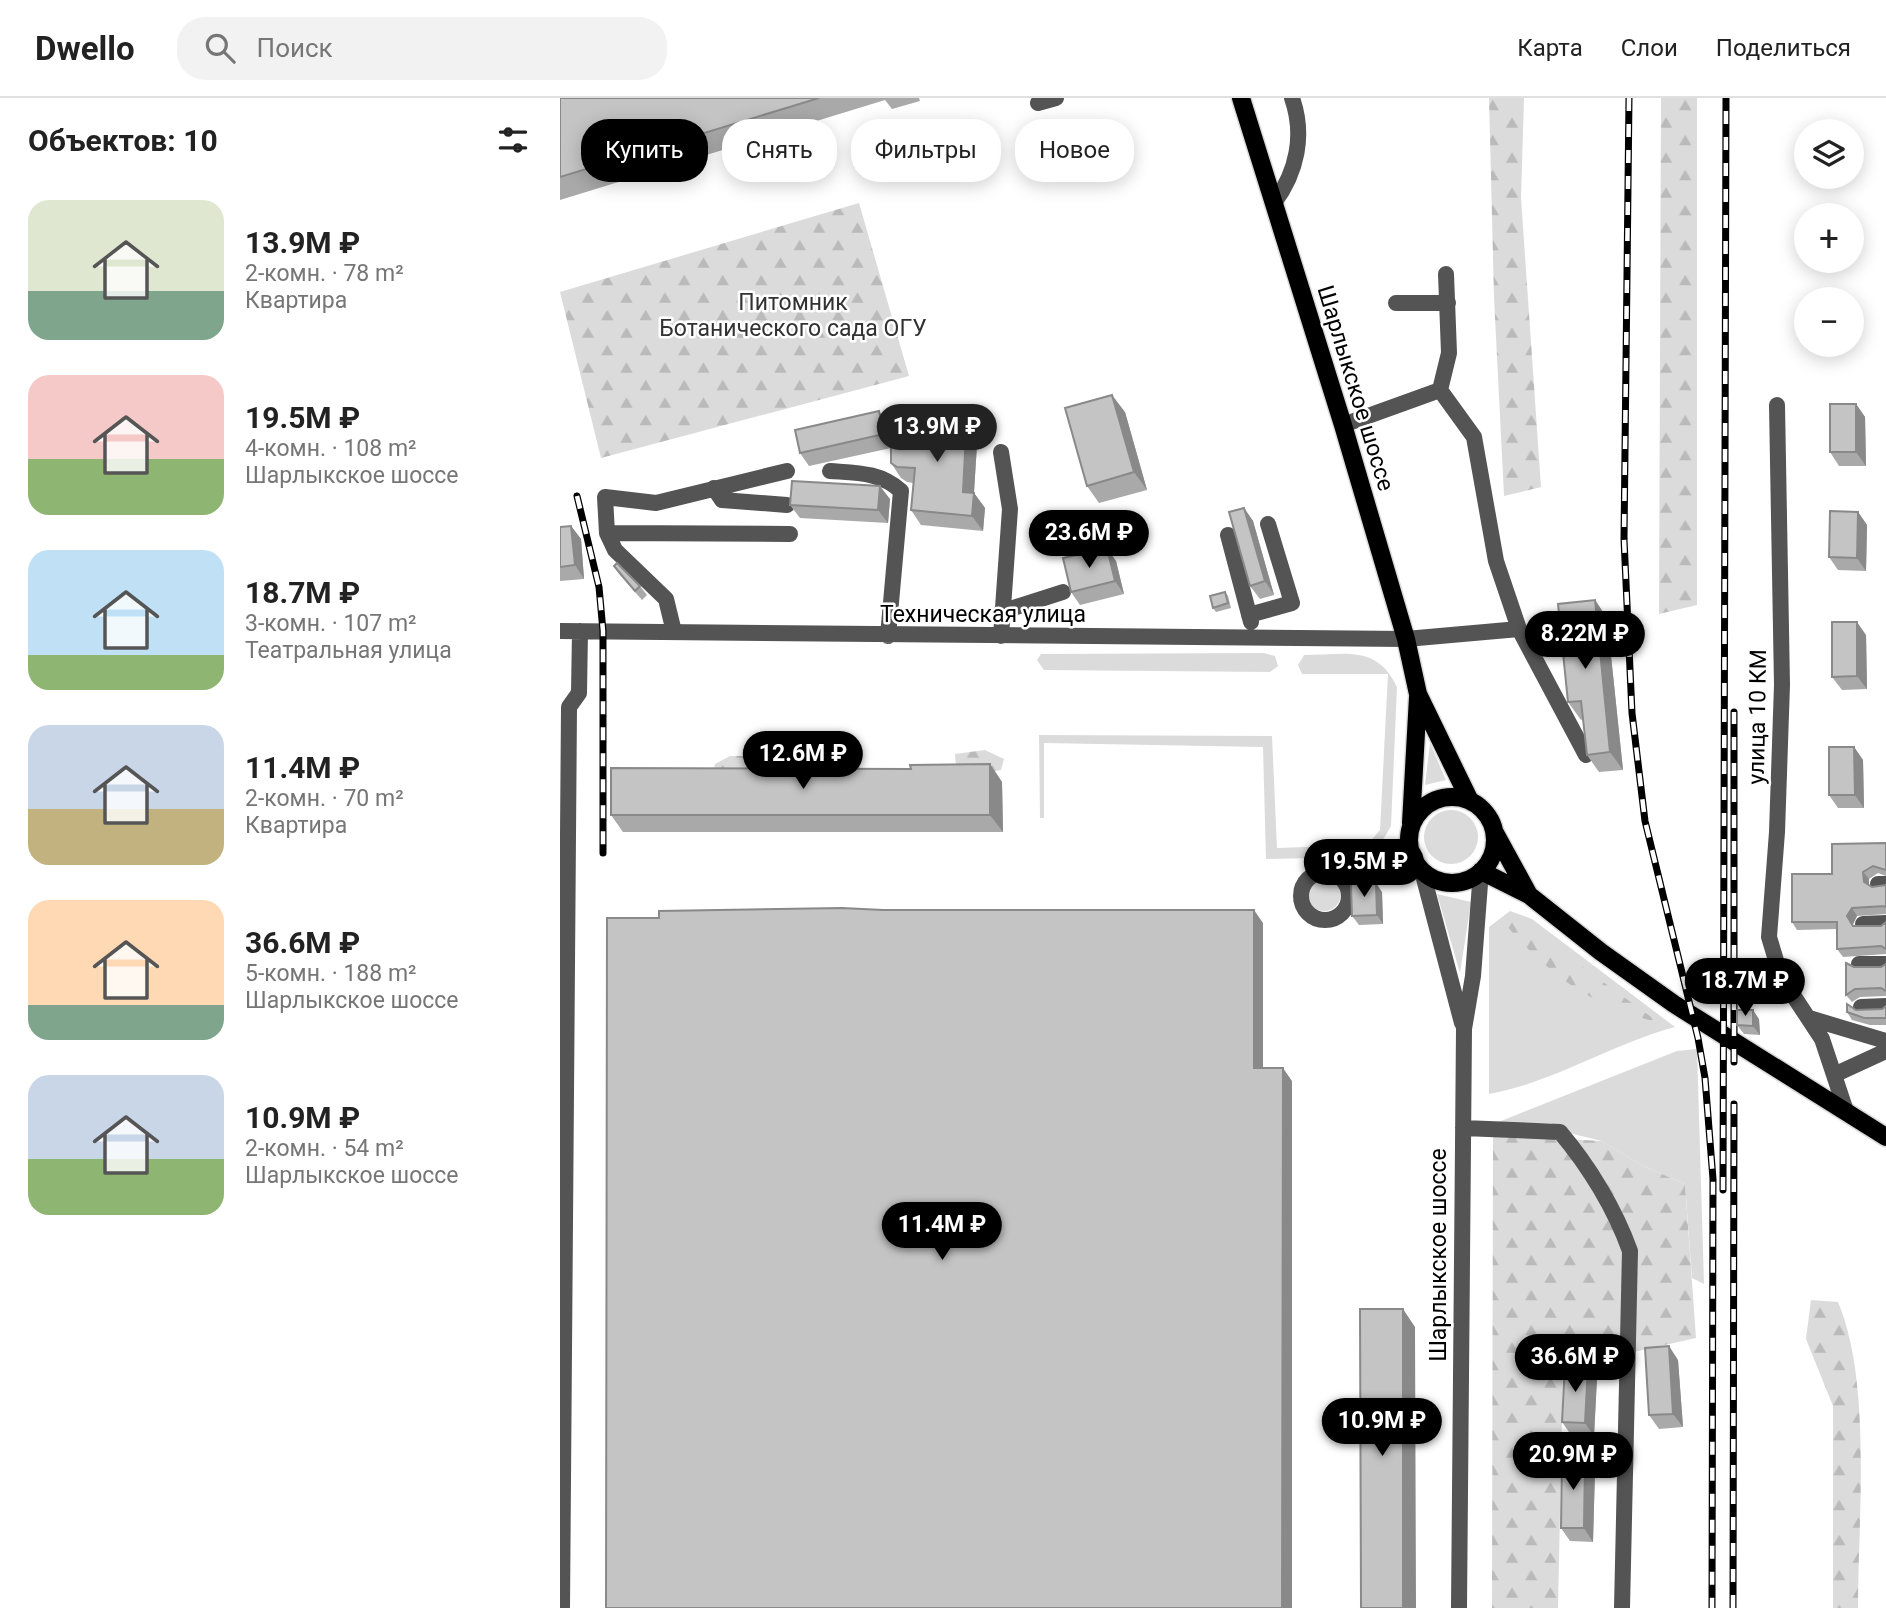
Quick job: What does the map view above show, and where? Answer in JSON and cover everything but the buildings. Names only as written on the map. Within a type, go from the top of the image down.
[{"type":"main road","name":"Шарлыкское шоссе","points":[[1241,98],[1343,425],[1406,639],[1418,694],[1470,801]]},
{"type":"main road","name":"Шарлыкское шоссе","points":[[1411,826],[1418,694]]},
{"type":"main road","points":[[1493,829],[1493,852],[1481,871],[1462,881],[1451,883],[1430,877],[1417,863],[1409,841],[1411,826],[1419,812],[1438,799],[1454,797],[1470,801],[1485,812],[1529,895]]},
{"type":"main road","points":[[1481,871],[1529,895],[1601,952],[1674,1003],[1886,1137]]},
{"type":"street","points":[[1038,103],[1056,98]]},
{"type":"street","points":[[1274,203],[1287,184],[1294,166],[1299,134],[1292,98]]},
{"type":"street","points":[[1446,274],[1448,353],[1440,390],[1474,437],[1480,456],[1496,561],[1519,629],[1586,755]]},
{"type":"street","points":[[1396,303],[1448,303]]},
{"type":"street","points":[[1343,425],[1440,390]]},
{"type":"street","name":"улица 10 КМ","points":[[1777,405],[1782,685],[1777,832],[1769,937],[1781,977],[1809,1018],[1836,1074],[1846,1111]]},
{"type":"street","points":[[1001,452],[1010,509],[1001,636]]},
{"type":"street","points":[[674,632],[666,599],[615,550],[607,533],[605,497],[656,503],[787,471]]},
{"type":"street","points":[[830,471],[874,474],[890,481],[901,491],[888,636]]},
{"type":"street","points":[[714,488],[722,500],[787,505]]},
{"type":"street","points":[[1249,615],[1292,603],[1268,524]]},
{"type":"street","points":[[607,533],[790,534]]},
{"type":"street","points":[[1228,535],[1256,638]]},
{"type":"street","points":[[1002,612],[1063,592]]},
{"type":"street","name":"Техническая улица","points":[[560,631],[1406,639],[1519,629]]},
{"type":"street","points":[[562,1608],[565,701],[579,693],[580,631]]},
{"type":"street","points":[[1345,883],[1417,863]]},
{"type":"street","name":"Шарлыкское шоссе","points":[[1417,863],[1464,1029]]},
{"type":"street","name":"Шарлыкское шоссе","points":[[1459,1608],[1464,1029],[1473,976],[1481,871]]},
{"type":"street","points":[[1863,924],[1886,923]]},
{"type":"street","points":[[1859,964],[1886,964]]},
{"type":"street","points":[[1861,1007],[1886,1006]]},
{"type":"street","points":[[1809,1018],[1886,1041]]},
{"type":"street","points":[[1836,1074],[1886,1051]]},
{"type":"street","points":[[1463,1128],[1560,1132],[1581,1156],[1630,1251],[1622,1608]]},
{"type":"green space","points":[[1489,98],[1524,98],[1521,198],[1541,487],[1504,496],[1494,297]]},
{"type":"green space","points":[[1661,98],[1697,98],[1697,605],[1659,614]]},
{"type":"green space","name":"Питомник Ботанического сада ОГУ","points":[[859,203],[909,376],[601,458],[560,292]]},
{"type":"green space","points":[[1264,653],[1275,656],[1278,666],[1270,672],[1044,670],[1037,660],[1041,654]]},
{"type":"green space","points":[[1346,654],[1370,658],[1389,673],[1397,687],[1391,826],[1381,842],[1369,852],[1357,857],[1266,859],[1263,747],[1044,743],[1044,818],[1040,818],[1039,735],[1272,736],[1277,848],[1367,845],[1380,830],[1388,674],[1302,674],[1298,665],[1304,655]]},
{"type":"green space","points":[[1430,743],[1446,780],[1425,785]]},
{"type":"green space","points":[[985,750],[1004,759],[1001,770],[957,778],[955,754]]},
{"type":"green space","points":[[838,755],[837,779],[712,777],[715,764],[730,756]]},
{"type":"green space","points":[[1451,810],[1470,818],[1478,837],[1470,856],[1451,864],[1432,856],[1424,837],[1432,818]]},
{"type":"green space","points":[[1324,877],[1336,882],[1341,894],[1336,906],[1324,911],[1312,906],[1307,894],[1312,882]]},
{"type":"green space","points":[[1437,894],[1471,902],[1460,973]]},
{"type":"green space","points":[[1510,911],[1532,919],[1675,1027],[1628,1043],[1537,1081],[1489,1094],[1489,927]]},
{"type":"green space","points":[[1513,916],[1658,1022],[1613,1008],[1592,998],[1555,973],[1505,924]]},
{"type":"green space","points":[[1697,1049],[1704,1284],[1692,1278],[1685,1184],[1641,1165],[1602,1141],[1573,1134],[1551,1123],[1496,1123],[1677,1051]]},
{"type":"green space","points":[[1493,1135],[1602,1141],[1641,1165],[1685,1184],[1696,1338],[1563,1368],[1558,1608],[1492,1608]]},
{"type":"green space","points":[[1811,1300],[1838,1302],[1849,1335],[1855,1371],[1861,1452],[1858,1608],[1833,1608],[1833,1406],[1806,1339]]},
{"type":"railway","points":[[1629,98],[1624,539],[1632,713],[1645,821],[1698,1038],[1705,1078],[1713,1179],[1712,1608]]},
{"type":"railway","points":[[1723,1190],[1726,98]]},
{"type":"railway","points":[[577,496],[599,587],[603,631],[603,853]]},
{"type":"railway","points":[[1734,712],[1734,1062]]},
{"type":"railway","points":[[1733,1608],[1734,1104]]}]
